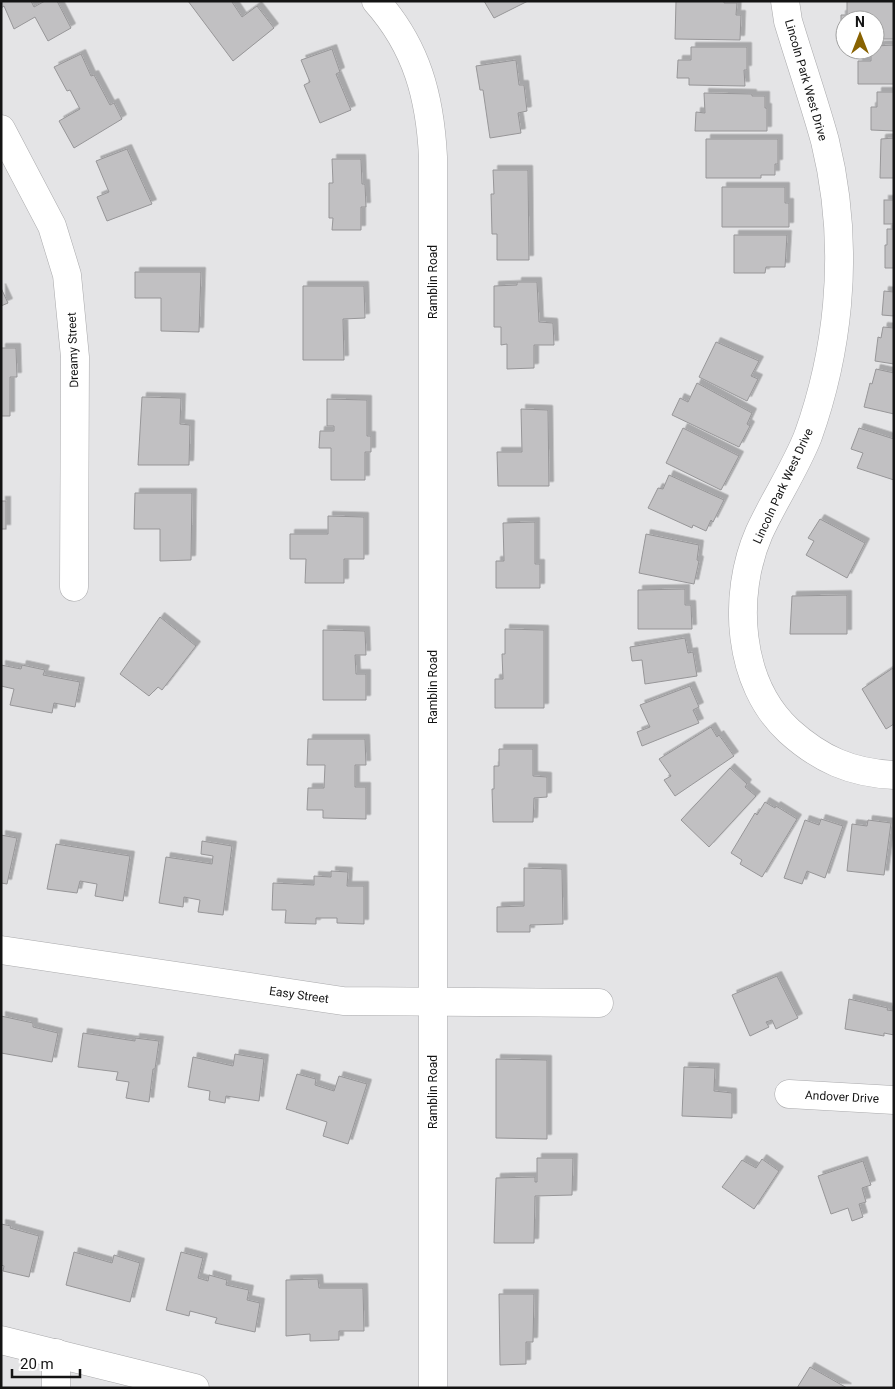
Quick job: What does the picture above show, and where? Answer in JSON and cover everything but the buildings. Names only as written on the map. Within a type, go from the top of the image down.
[{"type":"street","name":"Ramblin Road","points":[[376,1],[406,41],[418,69],[432,126],[433,1388]]},
{"type":"street","name":"Lincoln Park West Drive","points":[[785,1],[788,21],[828,155],[838,219],[840,271],[831,351],[819,401],[808,436],[786,484],[759,533],[750,559],[745,582],[744,633],[753,675],[758,688],[770,711],[782,725],[799,740],[827,759],[844,767],[859,771],[894,775]]},
{"type":"street","name":"Dreamy Street","points":[[1,129],[52,226],[68,275],[75,357],[74,587]]},
{"type":"street","name":"Easy Street","points":[[1,950],[343,1001],[599,1003]]},
{"type":"street","name":"Andover Drive","points":[[789,1094],[894,1100]]},
{"type":"street","points":[[1,1340],[195,1388]]},
{"type":"street","points":[[56,1353],[56,1388]]}]
